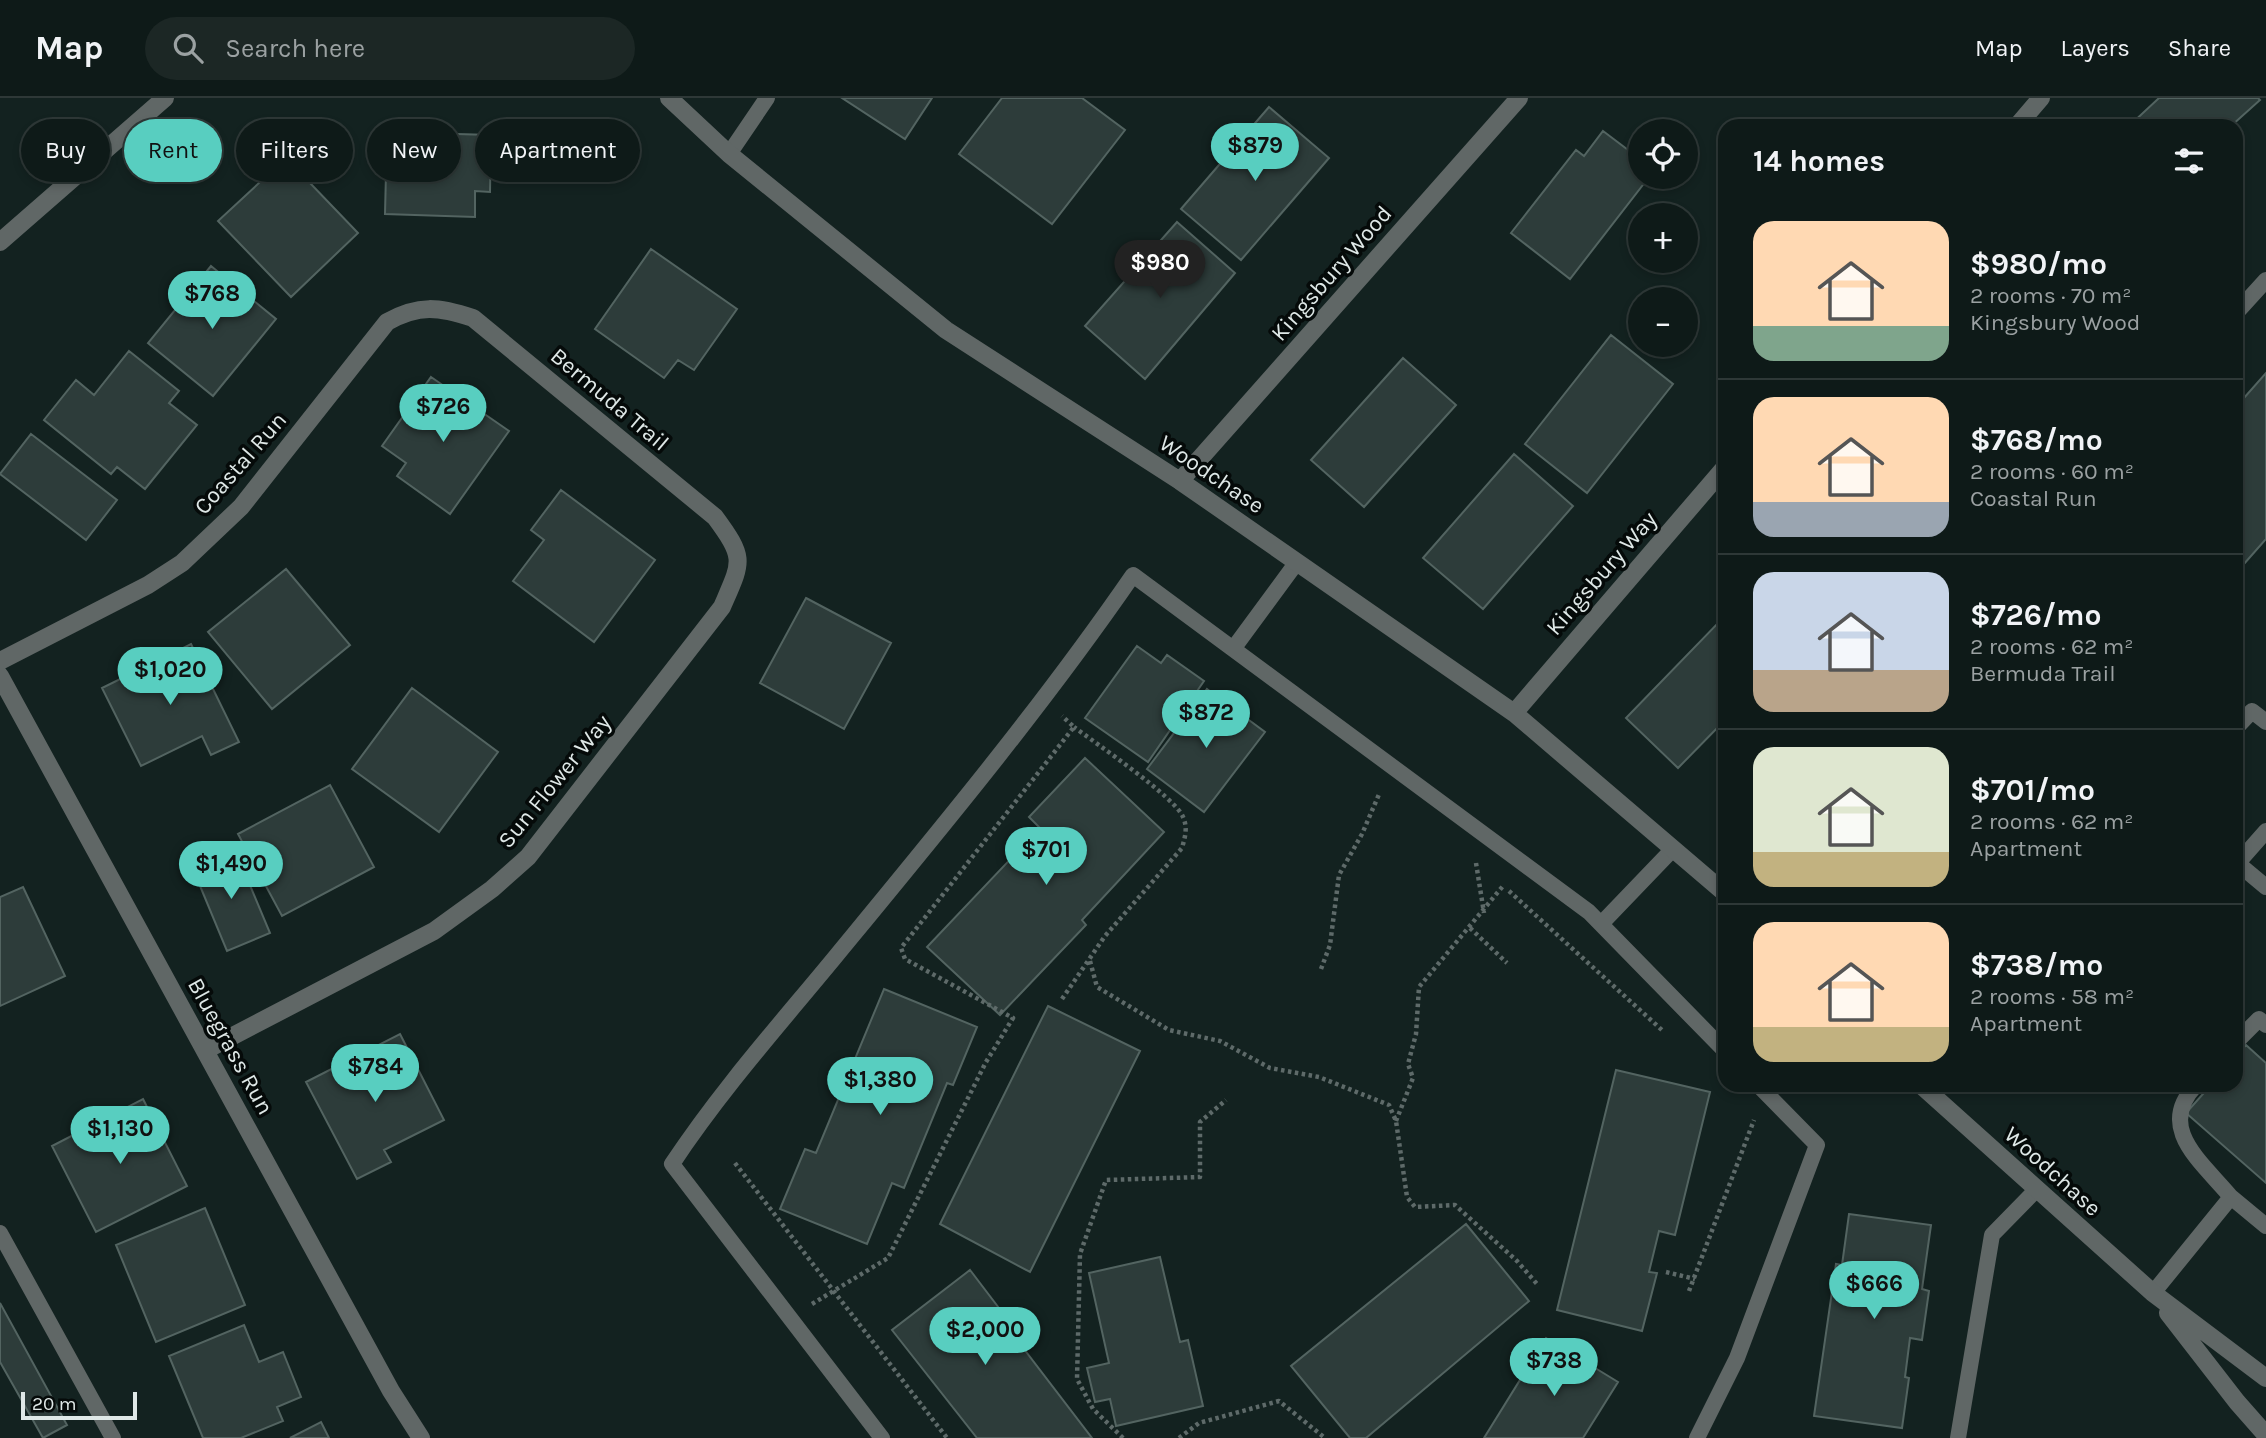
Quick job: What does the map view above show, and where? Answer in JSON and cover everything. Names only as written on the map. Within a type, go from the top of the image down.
[{"type":"street","points":[[0,242],[165,98]]},
{"type":"street","name":"Kingsbury Wood","points":[[1181,481],[1519,98]]},
{"type":"street","points":[[2023,119],[2041,98]]},
{"type":"street","name":"Woodchase","points":[[676,100],[729,154],[946,330],[1181,481],[1514,713],[1718,887]]},
{"type":"street","name":"Bermuda Trail","points":[[417,308],[473,317],[715,517],[737,547],[739,568]]},
{"type":"street","name":"Coastal Run","points":[[0,661],[148,585],[182,563],[241,507],[387,322],[417,308]]},
{"type":"street","name":"Kingsbury Way","points":[[1514,713],[1718,475]]},
{"type":"street","name":"Sun Flower Way","points":[[206,1050],[434,931],[528,857],[722,607],[739,568]]},
{"type":"street","name":"Bluegrass Run","points":[[0,676],[391,1391],[421,1438]]},
{"type":"street","name":"Woodchase","points":[[1929,1092],[2153,1293],[2266,1378]]},
{"type":"street","name":"Woodchase","points":[[2153,1293],[2237,1402],[2266,1434]]},
{"type":"lane","points":[[729,154],[767,98]]},
{"type":"lane","points":[[2243,305],[2266,280]]},
{"type":"lane","points":[[1233,649],[1297,562]]},
{"type":"lane","points":[[883,1438],[671,1164],[701,1121],[888,893],[1084,646],[1133,575],[1589,912],[1718,1044]]},
{"type":"lane","points":[[2243,721],[2252,711],[2266,722]]},
{"type":"lane","points":[[2243,857],[2266,831]]},
{"type":"lane","points":[[1601,924],[1673,849]]},
{"type":"lane","points":[[2243,869],[2266,887]]},
{"type":"lane","points":[[2243,1035],[2259,1018],[2266,1025]]},
{"type":"lane","points":[[1697,1438],[1737,1358],[1816,1145],[1765,1092]]},
{"type":"lane","points":[[2189,1092],[2182,1100],[2178,1120],[2182,1136],[2231,1197],[2266,1226]]},
{"type":"lane","points":[[1958,1438],[1992,1235],[2037,1189]]},
{"type":"lane","points":[[2153,1293],[2231,1197]]},
{"type":"lane","points":[[0,1233],[113,1438]]},
{"type":"path","points":[[1062,999],[1105,936],[1182,848],[1187,830],[1183,814],[1135,772],[1061,715],[1069,704]]},
{"type":"path","points":[[791,1319],[833,1289],[888,1258],[986,1062],[1013,1018],[905,959],[901,948],[1074,727]]},
{"type":"path","points":[[1321,969],[1330,945],[1339,874],[1362,834],[1376,796],[1389,785]]},
{"type":"path","points":[[1466,853],[1485,870]]},
{"type":"path","points":[[1476,862],[1484,913]]},
{"type":"path","points":[[1494,878],[1671,1039]]},
{"type":"path","points":[[1396,1121],[1413,1078],[1408,1064],[1416,1034],[1419,987],[1484,913],[1503,886]]},
{"type":"path","points":[[1470,928],[1507,963]]},
{"type":"path","points":[[1090,961],[1097,987],[1169,1030],[1220,1041],[1270,1068],[1319,1077],[1389,1105],[1396,1121],[1407,1197],[1415,1206],[1455,1205],[1517,1261],[1537,1284]]},
{"type":"path","points":[[1123,1438],[1093,1409],[1077,1379],[1080,1254],[1106,1180],[1200,1177],[1200,1122],[1226,1100]]},
{"type":"path","points":[[1689,1291],[1755,1118],[1753,1111]]},
{"type":"path","points":[[735,1163],[947,1438]]},
{"type":"path","points":[[1666,1272],[1695,1279]]},
{"type":"path","points":[[1179,1438],[1199,1423],[1279,1401],[1325,1438]]},
{"type":"building","points":[[842,98],[932,98],[905,139]]},
{"type":"building","points":[[1002,98],[1082,98],[1125,130],[1052,224],[959,154]]},
{"type":"building","points":[[2159,98],[2260,100],[2239,119],[2136,119]]},
{"type":"building","points":[[1269,107],[1329,158],[1241,260],[1181,209]]},
{"type":"building","points":[[1603,131],[1628,150],[1628,189],[1640,189],[1570,279],[1511,233],[1576,150],[1584,156]]},
{"type":"building","points":[[461,134],[475,135],[475,182],[490,182],[490,192],[475,191],[475,217],[385,214],[386,182],[461,182]]},
{"type":"building","points":[[260,182],[309,182],[358,233],[291,297],[218,221]]},
{"type":"building","points":[[1177,222],[1235,273],[1145,379],[1085,326]]},
{"type":"building","points":[[651,249],[737,309],[694,370],[678,360],[664,378],[595,329]]},
{"type":"building","points":[[211,266],[276,319],[213,396],[148,343]]},
{"type":"building","points":[[1611,335],[1628,348],[1628,357],[1639,357],[1673,384],[1587,493],[1525,444]]},
{"type":"building","points":[[129,351],[179,391],[169,403],[197,425],[145,489],[117,467],[111,474],[44,420],[76,380],[94,395]]},
{"type":"building","points":[[1403,358],[1456,405],[1364,507],[1311,460]]},
{"type":"building","points":[[2266,373],[2266,539],[2243,565],[2243,399]]},
{"type":"building","points":[[431,377],[509,431],[450,514],[397,476],[406,463],[382,446]]},
{"type":"building","points":[[31,434],[117,500],[86,540],[0,474]]},
{"type":"building","points":[[1514,454],[1573,506],[1483,609],[1423,558]]},
{"type":"building","points":[[561,490],[655,560],[594,642],[513,581],[544,540],[531,530]]},
{"type":"building","points":[[286,569],[350,645],[272,709],[208,632]]},
{"type":"building","points":[[806,598],[891,643],[844,729],[760,683]]},
{"type":"building","points":[[1718,623],[1718,727],[1678,768],[1626,718]]},
{"type":"building","points":[[191,644],[239,742],[211,755],[202,736],[141,766],[102,688]]},
{"type":"building","points":[[1137,646],[1161,663],[1167,655],[1204,681],[1148,762],[1085,718]]},
{"type":"building","points":[[412,688],[498,752],[439,832],[352,769]]},
{"type":"building","points":[[1207,689],[1265,732],[1204,812],[1147,769]]},
{"type":"building","points":[[1085,758],[1164,832],[1082,920],[1086,925],[1000,1015],[927,947],[1040,828],[1029,817]]},
{"type":"building","points":[[330,785],[374,867],[282,916],[238,834]]},
{"type":"building","points":[[236,852],[270,933],[227,951],[193,869]]},
{"type":"building","points":[[23,887],[65,976],[0,1006],[0,897]]},
{"type":"building","points":[[884,989],[977,1027],[953,1085],[947,1083],[904,1188],[892,1183],[867,1244],[780,1209],[805,1149],[816,1153]]},
{"type":"building","points":[[1048,1006],[1140,1051],[1030,1272],[940,1224]]},
{"type":"building","points":[[400,1034],[444,1120],[384,1150],[391,1162],[357,1179],[306,1082]]},
{"type":"building","points":[[2246,1045],[2266,1063],[2266,1183],[2186,1113],[2205,1092],[2243,1092],[2243,1048]]},
{"type":"building","points":[[1616,1070],[1710,1092],[1675,1235],[1659,1231],[1649,1272],[1657,1273],[1642,1331],[1557,1310]]},
{"type":"building","points":[[143,1099],[187,1186],[96,1232],[52,1146]]},
{"type":"building","points":[[205,1208],[245,1305],[156,1342],[116,1245]]},
{"type":"building","points":[[1849,1214],[1931,1225],[1922,1289],[1929,1291],[1922,1340],[1910,1338],[1905,1377],[1909,1378],[1902,1428],[1814,1416],[1836,1264],[1842,1265]]},
{"type":"building","points":[[1466,1224],[1529,1301],[1366,1438],[1350,1438],[1291,1366]]},
{"type":"building","points":[[1160,1257],[1180,1342],[1188,1340],[1203,1406],[1116,1426],[1110,1399],[1095,1402],[1087,1368],[1109,1363],[1089,1273]]},
{"type":"building","points":[[970,1270],[1005,1316],[1001,1319],[1092,1438],[977,1438],[892,1330]]},
{"type":"building","points":[[0,1303],[67,1425],[43,1438],[0,1362]]},
{"type":"building","points":[[244,1325],[259,1362],[283,1352],[301,1397],[277,1407],[283,1421],[241,1438],[203,1438],[169,1356]]},
{"type":"building","points":[[1546,1338],[1618,1382],[1583,1438],[1484,1438]]},
{"type":"building","points":[[321,1422],[329,1438],[290,1438]]}]
